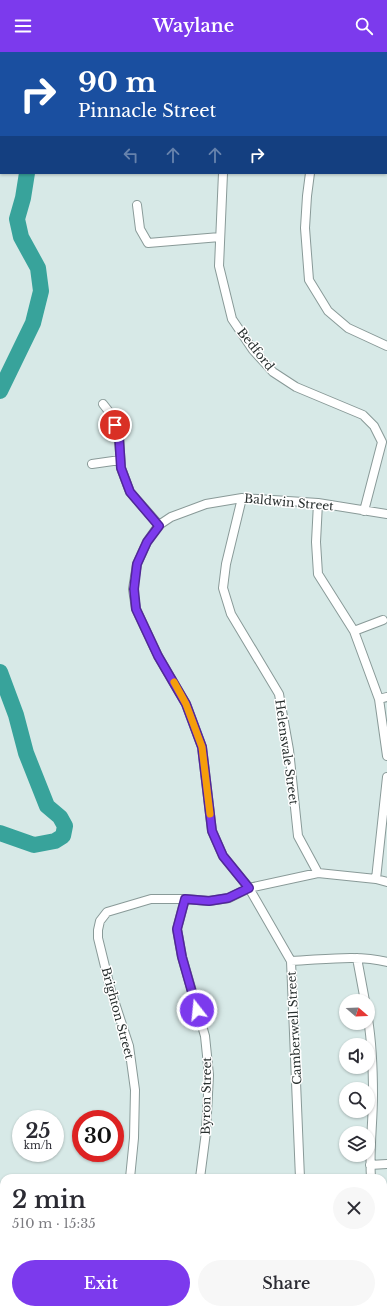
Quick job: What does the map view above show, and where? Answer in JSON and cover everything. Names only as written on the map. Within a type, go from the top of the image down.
[{"type":"street","name":"Bedford","points":[[223,174],[219,266],[232,319],[254,350],[273,372],[296,387],[364,415],[374,426],[382,442],[364,511]]},
{"type":"street","points":[[310,174],[307,196],[306,228],[309,280],[328,311],[348,328],[387,346]]},
{"type":"street","points":[[137,205],[140,229],[148,243],[220,237]]},
{"type":"street","points":[[103,404],[110,413],[119,437],[121,468],[130,492],[159,526]]},
{"type":"street","points":[[92,464],[120,460]]},
{"type":"street","name":"Baldwin Street","points":[[249,888],[223,856],[212,831],[202,747],[186,704],[158,656],[136,609],[134,589],[137,564],[147,542],[159,526],[171,517],[206,504],[242,498],[318,503],[387,514]]},
{"type":"street","name":"Helensvale Street","points":[[242,498],[226,564],[223,588],[231,614],[278,694],[289,750],[298,836],[318,873]]},
{"type":"street","points":[[318,503],[316,542],[318,574],[354,631],[383,698],[387,756]]},
{"type":"street","points":[[354,631],[383,620]]},
{"type":"street","points":[[376,879],[387,777]]},
{"type":"street","points":[[185,899],[209,901],[228,898],[249,888],[318,873],[376,879],[387,882]]},
{"type":"street","name":"Camberwell Street","points":[[249,888],[291,961],[300,1174]]},
{"type":"street","name":"Brighton Street","points":[[130,1174],[134,1138],[135,1090],[129,1046],[111,991],[98,938],[98,930],[100,921],[107,912],[151,899],[185,899]]},
{"type":"street","name":"Byron Street","points":[[185,899],[177,929],[182,957],[205,1036],[208,1075],[206,1132],[201,1174]]},
{"type":"street","points":[[357,958],[364,994]]},
{"type":"street","points":[[291,961],[374,958],[387,962]]},
{"type":"street","points":[[370,1030],[372,1040],[373,1095],[371,1174]]},
{"type":"street","points":[[370,1165],[387,1164]]},
{"type":"waterway","points":[[0,391],[33,323],[41,291],[38,268],[21,237],[17,219],[23,198],[27,174]]},
{"type":"waterway","points":[[0,672],[16,715],[26,753],[47,806],[60,817],[65,826],[63,836],[55,841],[34,845],[0,833]]},
{"type":"slow traffic","points":[[174,682],[186,704],[202,747],[210,814]]},
{"type":"route","points":[[115,425],[119,437],[121,468],[130,492],[159,526],[147,542],[137,564],[134,589],[136,609],[158,656],[186,704],[202,747],[212,831],[223,856],[249,888],[228,898],[209,901],[185,899],[177,929],[182,957],[197,1010]]}]
